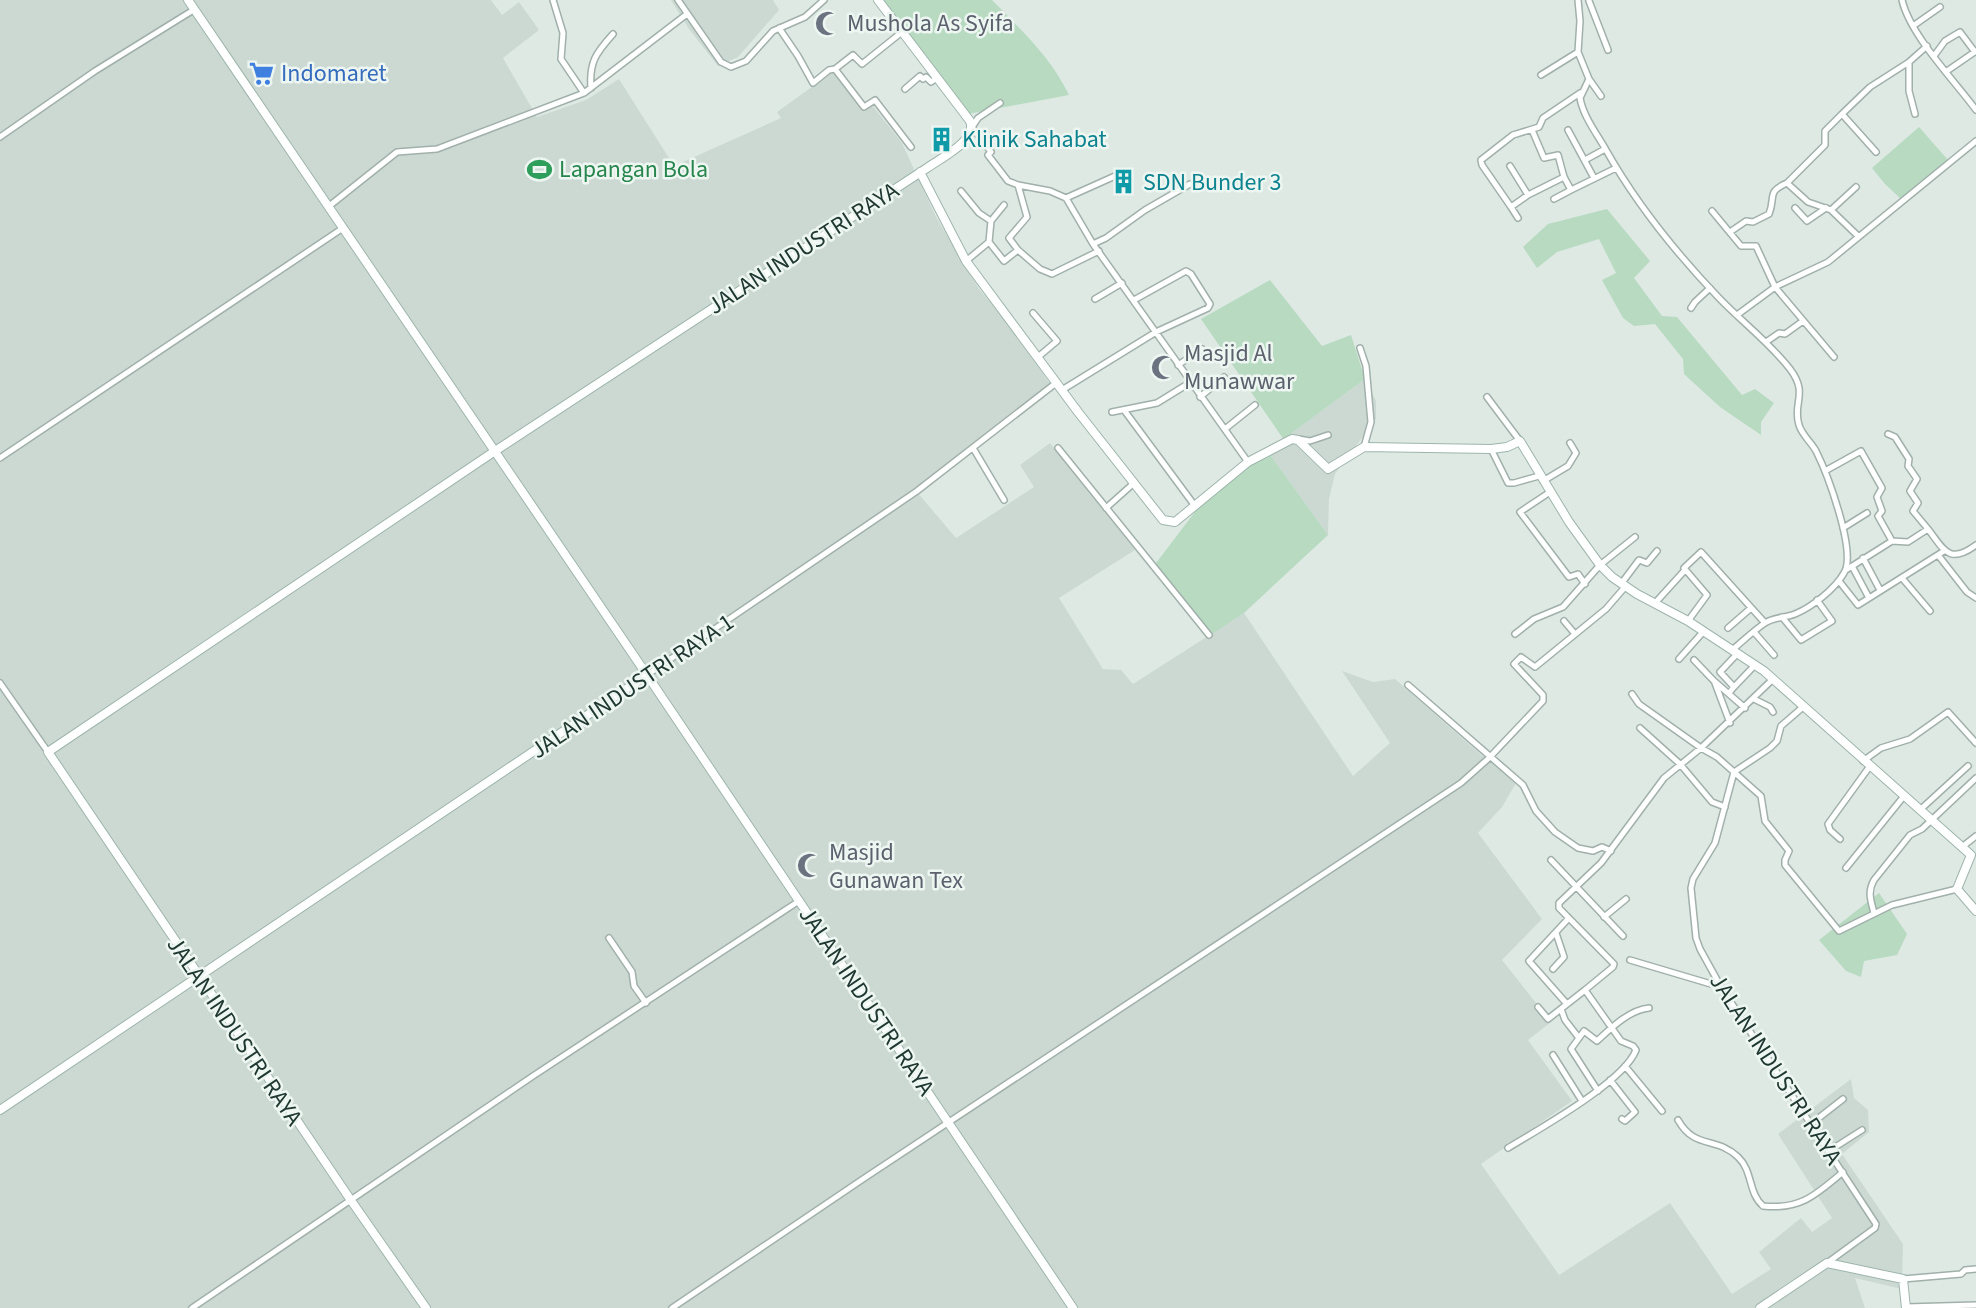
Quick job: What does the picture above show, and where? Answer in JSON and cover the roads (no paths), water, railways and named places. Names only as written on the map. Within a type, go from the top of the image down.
[{"type":"street","name":"JALAN INDUSTRI RAYA","points":[[188,0],[1073,1308]]},
{"type":"street","points":[[552,0],[563,33],[561,59],[584,93]]},
{"type":"street","points":[[678,0],[721,62],[731,67],[746,61],[764,40],[779,29],[805,17],[824,0]]},
{"type":"street","points":[[878,0],[964,113],[1003,177],[1018,186],[1050,191],[1066,198],[1093,244],[1248,462]]},
{"type":"street","points":[[1902,0],[1913,26],[1927,47],[1976,110]]},
{"type":"street","points":[[1601,96],[1589,79],[1578,52],[1578,3],[1590,1],[1608,50]]},
{"type":"street","points":[[1913,26],[1940,7]]},
{"type":"street","points":[[0,137],[95,71],[195,9]]},
{"type":"street","points":[[328,207],[397,152],[437,149],[584,93],[687,14]]},
{"type":"street","points":[[779,29],[813,83],[853,55],[862,64],[902,32]]},
{"type":"street","points":[[1934,56],[1945,41],[1960,32],[1975,52],[1947,71]]},
{"type":"street","points":[[591,88],[590,69],[598,51],[612,34]]},
{"type":"street","points":[[1730,232],[1746,220],[1753,222],[1769,214],[1772,194],[1777,187],[1787,183],[1825,145],[1825,131],[1870,87],[1927,47]]},
{"type":"street","points":[[1541,75],[1578,52]]},
{"type":"street","points":[[1909,62],[1909,91],[1915,114]]},
{"type":"street","points":[[835,69],[864,107],[874,100],[911,147]]},
{"type":"street","points":[[905,89],[920,76],[923,79],[926,76],[931,82],[937,78]]},
{"type":"street","points":[[1589,79],[1580,98],[1582,106],[1616,167],[1667,241],[1710,288],[1766,342],[1789,368],[1800,388],[1797,418],[1799,426],[1826,472],[1843,528],[1847,554],[1846,570]]},
{"type":"street","points":[[1518,218],[1481,160],[1513,135],[1541,125],[1543,118],[1582,92]]},
{"type":"street","points":[[972,127],[978,118],[1000,103]]},
{"type":"street","points":[[1842,114],[1876,152]]},
{"type":"street","name":"JALAN INDUSTRI RAYA","points":[[48,752],[495,450],[920,172],[965,140],[972,127]]},
{"type":"street","points":[[1532,130],[1544,158],[1558,155],[1571,191]]},
{"type":"street","points":[[1568,130],[1594,178]]},
{"type":"street","points":[[1737,314],[1775,287],[1828,262],[1976,141]]},
{"type":"street","points":[[1585,160],[1605,149]]},
{"type":"street","points":[[1510,166],[1528,195]]},
{"type":"street","points":[[1554,199],[1616,167]]},
{"type":"street","points":[[920,172],[966,261],[1154,512],[1169,522],[1175,522],[1248,462],[1295,438],[1310,441],[1328,435]]},
{"type":"street","points":[[1066,198],[1124,172]]},
{"type":"street","points":[[1511,207],[1564,177]]},
{"type":"street","points":[[1787,183],[1808,202],[1828,209],[1858,236]]},
{"type":"street","points":[[1093,244],[1190,184]]},
{"type":"street","points":[[1018,186],[1027,217],[1009,237],[1018,250],[1040,269],[1052,274],[1099,251]]},
{"type":"street","points":[[1795,208],[1807,221],[1828,209],[1856,187]]},
{"type":"street","points":[[961,191],[979,213],[991,221]]},
{"type":"street","points":[[1004,205],[991,221],[989,242],[1004,261],[1018,250]]},
{"type":"street","points":[[1712,211],[1742,247],[1756,246],[1775,287],[1834,357]]},
{"type":"street","points":[[0,458],[343,228]]},
{"type":"street","points":[[966,261],[989,242]]},
{"type":"street","name":"JALAN INDUSTRI RAYA 1","points":[[0,1110],[791,579],[1059,386],[1209,306],[1189,271],[1135,300]]},
{"type":"street","points":[[1095,299],[1122,282]]},
{"type":"street","points":[[1691,308],[1710,288]]},
{"type":"street","points":[[1033,313],[1058,341],[1038,357]]},
{"type":"street","points":[[1766,342],[1779,333],[1785,334],[1803,321]]},
{"type":"street","points":[[1360,348],[1366,366],[1371,422],[1364,447]]},
{"type":"street","points":[[1178,365],[1202,349]]},
{"type":"street","points":[[1200,397],[1224,377]]},
{"type":"street","points":[[1112,412],[1157,403],[1191,382]]},
{"type":"street","points":[[1488,397],[1520,441],[1541,479],[1600,565],[1623,585],[1688,621],[1755,665],[1932,818],[1973,857],[1957,889],[1892,905],[1839,931],[1784,863],[1789,851],[1765,821],[1762,797],[1717,757],[1639,704],[1632,694]]},
{"type":"street","points":[[1225,429],[1255,405]]},
{"type":"street","points":[[1124,410],[1195,506]]},
{"type":"street","points":[[1888,435],[1895,437],[1909,459],[1908,466],[1917,479],[1910,489],[1918,503],[1913,511],[1944,551],[1962,555],[1976,545]]},
{"type":"street","points":[[1295,438],[1328,469],[1364,447],[1491,449],[1520,441]]},
{"type":"street","points":[[1491,449],[1508,483],[1514,484],[1541,479],[1568,466],[1576,453],[1570,443]]},
{"type":"street","points":[[1058,447],[1209,635]]},
{"type":"street","points":[[973,449],[1004,500]]},
{"type":"street","points":[[1826,472],[1861,451],[1882,488],[1877,498],[1882,510],[1878,516],[1892,541]]},
{"type":"street","points":[[1106,508],[1133,483]]},
{"type":"street","points":[[1550,492],[1520,512],[1569,577],[1578,574],[1585,584]]},
{"type":"street","points":[[1843,528],[1867,513]]},
{"type":"street","points":[[1734,687],[1720,672],[1735,652],[1765,623],[1795,614],[1817,600],[1839,581],[1846,570],[1892,541],[1908,542],[1928,529]]},
{"type":"street","points":[[1514,634],[1534,619],[1563,607],[1600,565],[1634,537]]},
{"type":"street","points":[[672,1308],[1461,783],[1489,758],[1544,699],[1514,664],[1521,657],[1535,667],[1606,609],[1640,560],[1647,563],[1657,551]]},
{"type":"street","points":[[1839,581],[1858,605],[1944,551]]},
{"type":"street","points":[[1656,602],[1685,570],[1685,566],[1702,553],[1765,623]]},
{"type":"street","points":[[1938,555],[1966,592],[1976,598]]},
{"type":"street","points":[[1863,558],[1880,590]]},
{"type":"street","points":[[1852,566],[1869,598]]},
{"type":"street","points":[[1685,570],[1707,595],[1688,621]]},
{"type":"street","points":[[1902,578],[1930,611]]},
{"type":"street","points":[[1782,617],[1801,640],[1832,621],[1817,600]]},
{"type":"street","points":[[1728,628],[1751,608]]},
{"type":"street","points":[[1564,621],[1575,634]]},
{"type":"street","points":[[1679,659],[1704,631]]},
{"type":"street","points":[[1754,632],[1774,655]]},
{"type":"street","points":[[1694,660],[1745,708]]},
{"type":"street","points":[[1729,693],[1755,665]]},
{"type":"street","points":[[1538,1007],[1548,1018],[1614,966],[1558,906],[1596,870],[1661,782],[1730,723],[1773,679]]},
{"type":"street","points":[[1714,681],[1730,723]]},
{"type":"street","name":"JALAN INDUSTRI RAYA","points":[[0,683],[426,1308]]},
{"type":"street","points":[[1408,685],[1523,785],[1541,816],[1572,845],[1593,851],[1602,847],[1611,851]]},
{"type":"street","points":[[1754,699],[1770,707],[1773,712]]},
{"type":"street","points":[[1734,772],[1770,748],[1777,741],[1781,726],[1803,707]]},
{"type":"street","points":[[1840,839],[1830,830],[1828,824],[1867,764],[1881,748],[1910,739],[1948,712],[1976,743]]},
{"type":"street","points":[[1640,728],[1680,764],[1712,802],[1725,807]]},
{"type":"street","points":[[1921,809],[1968,765]]},
{"type":"street","name":"JALAN INDUSTRI RAYA","points":[[1734,772],[1715,843],[1693,879],[1691,888],[1696,938],[1721,987],[1876,1226],[1827,1264],[1760,1308]]},
{"type":"street","points":[[1874,914],[1870,896],[1870,887],[1874,880],[1910,835],[1922,829],[1976,778]]},
{"type":"street","points":[[1846,867],[1904,796]]},
{"type":"street","points":[[1962,847],[1976,836]]},
{"type":"street","points":[[1551,860],[1623,936]]},
{"type":"street","points":[[1957,889],[1976,911]]},
{"type":"street","points":[[1604,917],[1626,899]]},
{"type":"street","points":[[192,1308],[350,1199],[799,901]]},
{"type":"street","points":[[1567,1004],[1529,961],[1568,919]]},
{"type":"street","points":[[1553,969],[1564,957],[1556,933]]},
{"type":"street","points":[[609,938],[632,972],[634,986],[646,1003]]},
{"type":"street","points":[[1630,960],[1721,987]]},
{"type":"street","points":[[1508,1148],[1598,1091],[1625,1066],[1636,1050],[1623,1042],[1611,1028],[1585,990]]},
{"type":"street","points":[[1598,1091],[1571,1051],[1585,1031],[1597,1041],[1635,1012],[1649,1008]]},
{"type":"street","points":[[1561,1009],[1565,1020],[1579,1038]]},
{"type":"street","points":[[1553,1055],[1582,1101]]},
{"type":"street","points":[[1625,1066],[1662,1111]]},
{"type":"street","points":[[1610,1080],[1642,1120]]},
{"type":"street","points":[[1811,1124],[1843,1099]]},
{"type":"street","points":[[1622,1119],[1625,1121],[1635,1112]]},
{"type":"street","points":[[1678,1120],[1690,1137],[1722,1146],[1738,1157],[1744,1164],[1751,1191],[1763,1206],[1777,1208],[1798,1204],[1813,1197],[1843,1172]]},
{"type":"street","points":[[1829,1151],[1862,1130]]},
{"type":"street","points":[[1827,1264],[1903,1279],[1961,1274],[1965,1270],[1976,1269]]},
{"type":"street","points":[[1903,1279],[1906,1307],[1976,1305]]},
{"type":"place","name":"Mushola As Syifa","points":[[827,23]]},
{"type":"place","name":"Indomaret","points":[[261,73]]},
{"type":"place","name":"Klinik Sahabat","points":[[942,139]]},
{"type":"place","name":"Lapangan Bola","points":[[539,169]]},
{"type":"place","name":"SDN Bunder 3","points":[[1123,182]]},
{"type":"place","name":"Masjid Al Munawwar","points":[[1164,367]]},
{"type":"place","name":"Masjid Gunawan Tex","points":[[809,866]]}]
